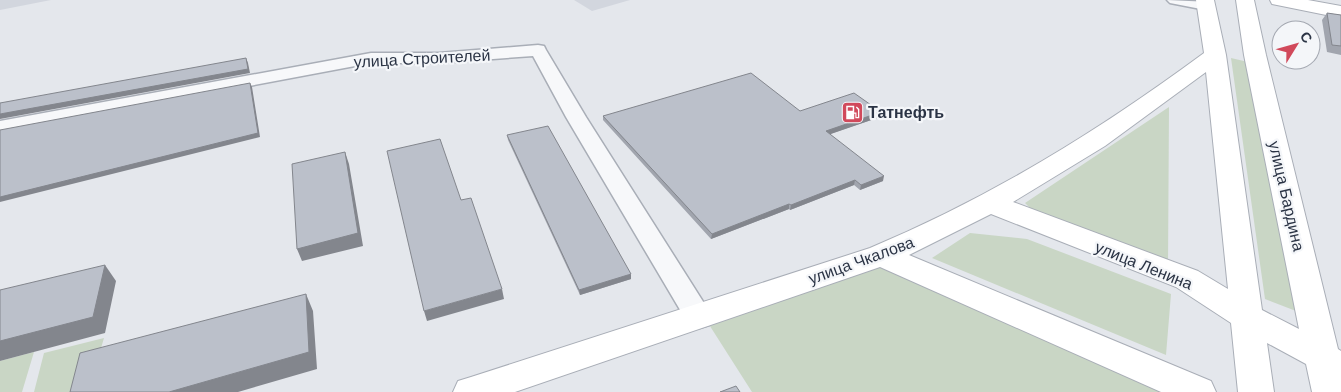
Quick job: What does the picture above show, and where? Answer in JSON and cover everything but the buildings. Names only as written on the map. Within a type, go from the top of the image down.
[{"type":"street","points":[[1175,0],[1205,2],[1215,55],[1256,392]]},
{"type":"street","name":"улица Бардина","points":[[1245,0],[1255,55],[1332,364],[1330,392]]},
{"type":"street","points":[[1279,0],[1341,12]]},
{"type":"street","name":"улица Строителей","points":[[0,127],[370,58],[439,58],[538,50],[576,117],[698,318]]},
{"type":"street","name":"улица Чкалова","points":[[471,392],[698,318],[881,255],[991,204],[1095,143],[1215,55]]},
{"type":"street","name":"улица Ленина","points":[[991,204],[1187,279],[1247,317],[1332,364]]},
{"type":"street","points":[[881,255],[1198,392]]},
{"type":"shaded area","points":[[0,0],[51,0],[0,10]]},
{"type":"shaded area","points":[[574,0],[630,0],[592,11]]},
{"type":"green space","points":[[1231,58],[1248,62],[1296,311],[1265,299]]},
{"type":"green space","points":[[1169,107],[1168,266],[1044,222],[1025,203]]},
{"type":"green space","points":[[970,233],[1027,239],[1171,294],[1166,355],[932,258]]},
{"type":"green space","points":[[882,263],[1175,392],[752,392],[708,323]]},
{"type":"green space","points":[[104,338],[88,392],[34,392],[44,353]]},
{"type":"green space","points":[[34,352],[22,392],[0,392],[0,361]]},
{"type":"place","name":"Татнефть","points":[[852,112]]}]
